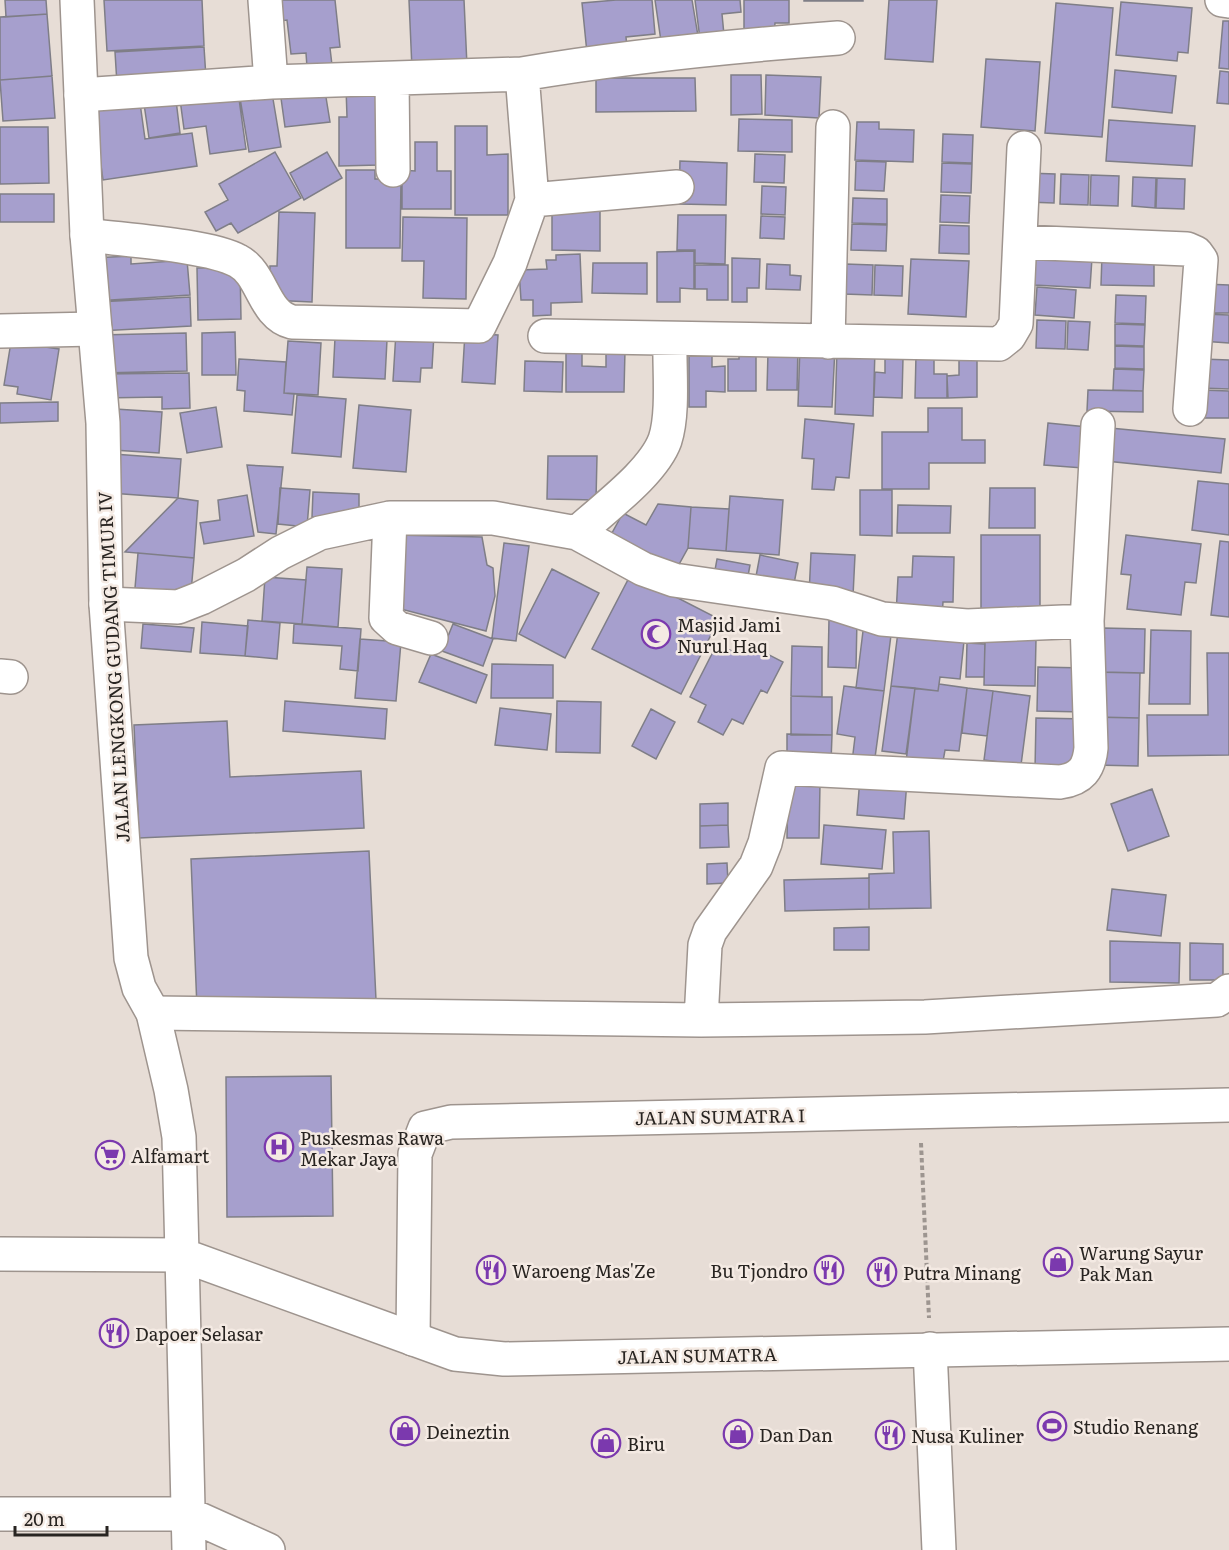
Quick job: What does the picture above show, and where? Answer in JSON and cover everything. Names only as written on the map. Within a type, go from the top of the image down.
[{"type":"street","name":"JALAN LENGKONG GUDANG TIMUR IV","points":[[77,0],[87,235],[103,423],[106,604],[131,958],[136,980],[153,1013],[179,1137],[189,1550]]},
{"type":"street","points":[[265,0],[271,82]]},
{"type":"street","points":[[1222,0],[1229,1]]},
{"type":"street","points":[[81,95],[271,82],[522,74],[597,61],[703,49],[838,38]]},
{"type":"street","points":[[87,235],[189,249],[239,261],[247,268],[278,317],[292,322],[479,326],[510,263],[532,200],[522,74]]},
{"type":"street","points":[[392,79],[393,170]]},
{"type":"street","points":[[828,342],[833,127]]},
{"type":"street","points":[[545,336],[999,344],[1009,336],[1016,324],[1024,148]]},
{"type":"street","points":[[532,200],[677,187]]},
{"type":"street","points":[[1020,242],[1187,249],[1196,253],[1201,260],[1190,409]]},
{"type":"street","points":[[0,331],[95,329]]},
{"type":"street","points":[[577,533],[648,467],[659,452],[668,424],[670,339]]},
{"type":"street","points":[[701,1020],[705,945],[710,931],[756,866],[765,843],[782,768],[1060,782],[1075,780],[1085,770],[1091,748],[1087,621],[1098,425]]},
{"type":"street","points":[[106,604],[178,607],[246,575],[280,552],[320,533],[390,518],[493,518],[577,533],[644,569],[674,580],[832,603],[882,619],[967,626],[1087,621]]},
{"type":"street","points":[[390,518],[386,618],[397,628],[431,638]]},
{"type":"street","points":[[153,1013],[701,1020],[925,1017],[1217,1000],[1229,991]]},
{"type":"street","name":"JALAN SUMATRA I","points":[[413,1339],[415,1154],[425,1128],[451,1122],[1229,1105]]},
{"type":"street","name":"JALAN SUMATRA","points":[[0,1254],[182,1255],[455,1354],[504,1359],[1229,1344]]},
{"type":"street","points":[[930,1349],[939,1550]]},
{"type":"street","points":[[0,1514],[188,1514],[268,1550]]},
{"type":"path","points":[[920,1112],[930,1349]]},
{"type":"building","points":[[5,0],[46,0],[47,14],[6,17]]},
{"type":"building","points":[[104,0],[202,0],[204,46],[107,51]]},
{"type":"building","points":[[271,0],[335,0],[340,47],[330,48],[332,65],[307,67],[306,53],[291,54],[287,20],[273,22]]},
{"type":"building","points":[[409,0],[464,0],[467,66],[412,69]]},
{"type":"building","points":[[652,0],[655,34],[626,37],[627,49],[587,53],[582,3]]},
{"type":"building","points":[[655,0],[692,0],[699,42],[662,48]]},
{"type":"building","points":[[695,0],[740,0],[741,12],[722,14],[724,35],[700,39]]},
{"type":"building","points":[[744,0],[789,0],[789,23],[775,23],[774,34],[744,34]]},
{"type":"building","points":[[863,0],[863,1],[804,1]]},
{"type":"building","points":[[889,0],[937,0],[933,62],[885,59]]},
{"type":"building","points":[[1121,2],[1192,8],[1188,53],[1178,52],[1177,61],[1116,55]]},
{"type":"building","points":[[1056,3],[1113,8],[1102,137],[1045,133]]},
{"type":"building","points":[[47,14],[52,76],[0,80],[0,17]]},
{"type":"building","points":[[1223,21],[1229,21],[1229,69],[1219,68]]},
{"type":"building","points":[[204,47],[206,78],[117,84],[115,52]]},
{"type":"building","points":[[986,59],[1040,62],[1035,131],[981,127]]},
{"type":"building","points":[[1115,70],[1176,76],[1172,113],[1112,107]]},
{"type":"building","points":[[1220,71],[1229,72],[1229,104],[1217,103]]},
{"type":"building","points":[[731,75],[761,75],[762,114],[731,115]]},
{"type":"building","points":[[766,75],[821,77],[819,118],[765,115]]},
{"type":"building","points":[[52,76],[55,118],[3,121],[0,80]]},
{"type":"building","points":[[596,78],[695,78],[696,111],[596,112]]},
{"type":"building","points":[[324,85],[330,122],[285,127],[280,91]]},
{"type":"building","points":[[271,87],[281,147],[249,152],[239,92]]},
{"type":"building","points":[[346,87],[378,87],[379,165],[339,166],[339,117],[347,117]]},
{"type":"building","points":[[179,92],[238,92],[246,149],[210,154],[206,126],[184,129]]},
{"type":"building","points":[[176,100],[180,133],[149,138],[144,104]]},
{"type":"building","points":[[140,103],[145,139],[192,133],[197,166],[103,180],[93,109]]},
{"type":"building","points":[[739,119],[792,120],[792,152],[738,151]]},
{"type":"building","points":[[1109,120],[1195,126],[1192,166],[1106,161]]},
{"type":"building","points":[[857,122],[879,122],[879,129],[914,130],[913,162],[855,160]]},
{"type":"building","points":[[455,126],[487,126],[487,155],[508,154],[508,215],[455,215]]},
{"type":"building","points":[[0,127],[48,127],[49,183],[0,184]]},
{"type":"building","points":[[943,134],[973,135],[972,163],[942,162]]},
{"type":"building","points":[[415,142],[437,142],[437,171],[451,171],[451,209],[402,209],[402,170],[415,171]]},
{"type":"building","points":[[275,152],[301,198],[238,233],[231,223],[216,231],[205,212],[228,200],[219,184]]},
{"type":"building","points":[[327,152],[342,178],[304,200],[290,173]]},
{"type":"building","points":[[755,154],[785,155],[784,183],[754,182]]},
{"type":"building","points":[[680,161],[727,163],[726,205],[679,204]]},
{"type":"building","points":[[856,161],[886,162],[884,191],[855,190]]},
{"type":"building","points":[[942,163],[972,164],[971,193],[941,192]]},
{"type":"building","points":[[346,170],[375,170],[375,179],[401,179],[400,248],[346,248]]},
{"type":"building","points":[[1027,173],[1055,174],[1054,203],[1026,202]]},
{"type":"building","points":[[1061,174],[1089,175],[1088,205],[1060,204]]},
{"type":"building","points":[[1091,175],[1119,176],[1118,206],[1090,205]]},
{"type":"building","points":[[1133,177],[1156,178],[1155,208],[1132,206]]},
{"type":"building","points":[[1157,178],[1185,179],[1184,209],[1156,208]]},
{"type":"building","points":[[762,186],[786,187],[785,215],[761,214]]},
{"type":"building","points":[[0,194],[54,194],[54,222],[0,222]]},
{"type":"building","points":[[941,195],[970,196],[969,223],[940,222]]},
{"type":"building","points":[[853,198],[887,199],[887,224],[852,223]]},
{"type":"building","points":[[552,204],[600,205],[600,251],[552,250]]},
{"type":"building","points":[[279,212],[315,213],[312,302],[269,300],[270,266],[277,266]]},
{"type":"building","points":[[678,215],[726,215],[725,264],[695,263],[695,250],[677,250]]},
{"type":"building","points":[[761,216],[785,217],[784,239],[760,238]]},
{"type":"building","points":[[403,217],[467,218],[466,299],[423,298],[424,261],[402,261]]},
{"type":"building","points":[[852,224],[887,225],[886,251],[851,250]]},
{"type":"building","points":[[940,225],[969,226],[969,254],[939,253]]},
{"type":"building","points":[[694,251],[694,289],[680,288],[680,302],[657,302],[657,252]]},
{"type":"building","points":[[580,254],[582,302],[551,303],[551,315],[533,316],[533,300],[521,300],[519,270],[547,269],[546,260],[556,260],[556,255]]},
{"type":"building","points":[[1036,255],[1092,258],[1090,288],[1034,285]]},
{"type":"building","points":[[1102,255],[1154,256],[1154,286],[1101,285]]},
{"type":"building","points":[[131,256],[131,264],[187,260],[190,295],[95,301],[92,258]]},
{"type":"building","points":[[732,258],[760,259],[759,288],[747,288],[747,302],[732,302]]},
{"type":"building","points":[[911,259],[969,261],[966,317],[908,314]]},
{"type":"building","points":[[593,263],[647,263],[647,294],[592,293]]},
{"type":"building","points":[[767,264],[790,265],[790,275],[801,276],[800,290],[766,289]]},
{"type":"building","points":[[845,264],[873,265],[872,295],[844,294]]},
{"type":"building","points":[[695,265],[728,265],[728,300],[707,300],[707,289],[695,289]]},
{"type":"building","points":[[875,265],[903,266],[902,296],[874,295]]},
{"type":"building","points":[[240,267],[241,319],[198,320],[197,268]]},
{"type":"building","points":[[1204,284],[1229,285],[1229,313],[1203,313]]},
{"type":"building","points":[[1037,287],[1076,290],[1074,318],[1035,315]]},
{"type":"building","points":[[1116,295],[1146,296],[1145,324],[1115,323]]},
{"type":"building","points":[[190,297],[191,326],[99,331],[98,302]]},
{"type":"building","points":[[1202,314],[1229,315],[1229,343],[1201,341]]},
{"type":"building","points":[[1037,320],[1066,321],[1065,349],[1036,348]]},
{"type":"building","points":[[1068,321],[1090,322],[1088,350],[1067,349]]},
{"type":"building","points":[[1115,324],[1145,325],[1144,346],[1115,345]]},
{"type":"building","points":[[235,332],[236,375],[202,375],[202,333]]},
{"type":"building","points":[[396,332],[434,334],[432,368],[421,368],[420,382],[393,381]]},
{"type":"building","points":[[186,333],[187,371],[100,373],[99,335]]},
{"type":"building","points":[[465,333],[498,335],[495,384],[462,382]]},
{"type":"building","points":[[335,338],[387,340],[385,379],[333,377]]},
{"type":"building","points":[[288,341],[321,343],[318,395],[284,393]]},
{"type":"building","points":[[11,342],[59,349],[51,400],[17,394],[18,387],[4,385]]},
{"type":"building","points":[[798,346],[797,390],[767,390],[768,352]]},
{"type":"building","points":[[800,346],[835,348],[832,407],[798,406]]},
{"type":"building","points":[[1115,346],[1144,347],[1144,369],[1115,368]]},
{"type":"building","points":[[566,349],[582,349],[582,366],[606,367],[606,350],[625,350],[624,392],[566,392]]},
{"type":"building","points":[[689,349],[712,349],[712,367],[725,366],[725,392],[706,391],[706,407],[689,407]]},
{"type":"building","points":[[837,349],[875,350],[873,416],[835,414]]},
{"type":"building","points":[[739,351],[756,352],[756,391],[728,391],[728,359],[739,359]]},
{"type":"building","points":[[916,355],[934,355],[934,374],[947,374],[947,398],[915,398]]},
{"type":"building","points":[[885,357],[903,358],[902,398],[874,397],[875,372],[885,373]]},
{"type":"building","points":[[977,358],[977,397],[948,398],[947,376],[959,375],[959,359]]},
{"type":"building","points":[[239,359],[286,362],[284,393],[294,394],[292,415],[244,411],[245,391],[237,390]]},
{"type":"building","points":[[1202,359],[1229,360],[1229,389],[1201,388]]},
{"type":"building","points":[[525,361],[563,362],[562,392],[524,391]]},
{"type":"building","points":[[1114,369],[1144,370],[1143,391],[1113,390]]},
{"type":"building","points":[[189,373],[190,408],[162,409],[162,397],[102,398],[102,374]]},
{"type":"building","points":[[1088,390],[1143,391],[1143,412],[1087,411]]},
{"type":"building","points":[[1201,390],[1229,391],[1229,418],[1200,418]]},
{"type":"building","points":[[297,395],[346,399],[341,457],[292,453]]},
{"type":"building","points":[[58,402],[58,421],[0,423],[0,403]]},
{"type":"building","points":[[359,405],[411,410],[406,472],[353,468]]},
{"type":"building","points":[[216,407],[222,447],[187,453],[180,413]]},
{"type":"building","points":[[928,408],[962,408],[962,440],[985,440],[985,463],[929,463],[929,489],[882,489],[882,432],[928,432]]},
{"type":"building","points":[[115,409],[162,412],[159,453],[113,450]]},
{"type":"building","points":[[805,419],[854,424],[849,478],[836,477],[834,490],[812,489],[814,459],[802,458]]},
{"type":"building","points":[[1048,423],[1087,427],[1083,468],[1044,465]]},
{"type":"building","points":[[1110,428],[1225,439],[1221,473],[1106,461]]},
{"type":"building","points":[[113,454],[181,459],[178,498],[110,493]]},
{"type":"building","points":[[548,456],[597,456],[596,500],[547,499]]},
{"type":"building","points":[[247,465],[283,467],[276,534],[258,532]]},
{"type":"building","points":[[1198,481],[1229,484],[1229,535],[1192,530]]},
{"type":"building","points":[[280,488],[310,490],[307,527],[278,524]]},
{"type":"building","points":[[990,488],[1035,488],[1035,528],[989,528]]},
{"type":"building","points":[[860,490],[892,490],[892,536],[860,535]]},
{"type":"building","points":[[313,492],[359,494],[359,518],[312,517]]},
{"type":"building","points":[[247,495],[254,536],[204,544],[200,523],[220,520],[218,500]]},
{"type":"building","points":[[730,496],[783,500],[779,555],[726,551]]},
{"type":"building","points":[[178,498],[198,501],[194,558],[125,552]]},
{"type":"building","points":[[658,504],[691,507],[688,548],[672,577],[607,542],[623,513],[646,525]]},
{"type":"building","points":[[898,505],[951,506],[950,533],[897,533]]},
{"type":"building","points":[[691,507],[729,509],[726,551],[688,548]]},
{"type":"building","points":[[395,535],[482,537],[487,565],[493,568],[495,596],[486,631],[393,607]]},
{"type":"building","points":[[981,535],[1040,535],[1040,610],[981,610]]},
{"type":"building","points":[[1126,535],[1201,544],[1196,583],[1185,582],[1181,615],[1127,609],[1131,575],[1121,574]]},
{"type":"building","points":[[1220,541],[1229,542],[1229,617],[1211,615]]},
{"type":"building","points":[[504,543],[529,546],[516,641],[492,638]]},
{"type":"building","points":[[138,553],[194,558],[191,592],[135,588]]},
{"type":"building","points":[[811,553],[855,555],[853,596],[809,595]]},
{"type":"building","points":[[760,555],[798,563],[792,594],[754,587]]},
{"type":"building","points":[[913,556],[954,557],[953,602],[943,602],[942,617],[896,615],[898,577],[912,577]]},
{"type":"building","points":[[717,559],[750,565],[746,587],[713,581]]},
{"type":"building","points":[[307,567],[342,569],[338,627],[302,624]]},
{"type":"building","points":[[552,569],[599,593],[565,658],[519,634]]},
{"type":"building","name":"Masjid Jami Nurul Haq","points":[[631,574],[719,619],[681,694],[592,649]]},
{"type":"building","points":[[265,577],[306,580],[302,624],[262,621]]},
{"type":"building","points":[[829,619],[857,619],[856,668],[828,667]]},
{"type":"building","points":[[248,620],[280,623],[277,659],[245,656]]},
{"type":"building","points":[[202,622],[248,626],[245,656],[200,653]]},
{"type":"building","points":[[864,623],[892,627],[884,691],[856,688]]},
{"type":"building","points":[[143,624],[194,628],[191,652],[141,648]]},
{"type":"building","points":[[294,624],[361,629],[358,671],[340,669],[342,646],[293,643]]},
{"type":"building","points":[[453,624],[493,639],[483,666],[442,651]]},
{"type":"building","points":[[1103,628],[1145,629],[1144,673],[1103,672]]},
{"type":"building","points":[[1151,630],[1191,631],[1190,704],[1149,704]]},
{"type":"building","points":[[898,632],[964,641],[960,679],[940,677],[938,691],[891,686]]},
{"type":"building","points":[[985,638],[1036,639],[1035,686],[984,685]]},
{"type":"building","points":[[360,639],[401,642],[396,701],[355,698]]},
{"type":"building","points":[[744,642],[783,662],[767,693],[761,690],[743,724],[732,719],[723,735],[698,722],[706,705],[690,697],[717,644],[738,654]]},
{"type":"building","points":[[967,643],[985,644],[984,677],[966,677]]},
{"type":"building","points":[[792,646],[822,647],[822,697],[791,696]]},
{"type":"building","points":[[1207,653],[1229,653],[1229,755],[1148,756],[1147,715],[1208,715]]},
{"type":"building","points":[[431,654],[487,675],[476,703],[419,682]]},
{"type":"building","points":[[492,664],[553,665],[553,698],[491,698]]},
{"type":"building","points":[[1038,667],[1085,668],[1084,712],[1037,711]]},
{"type":"building","points":[[1092,672],[1140,673],[1139,718],[1090,717]]},
{"type":"building","points":[[939,684],[967,688],[959,751],[945,750],[942,767],[906,762],[915,688],[938,691]]},
{"type":"building","points":[[844,686],[884,691],[874,765],[852,762],[855,737],[837,734]]},
{"type":"building","points":[[891,686],[915,688],[906,754],[882,751]]},
{"type":"building","points":[[967,688],[993,691],[987,736],[962,733]]},
{"type":"building","points":[[993,691],[1030,696],[1021,765],[984,760]]},
{"type":"building","points":[[791,696],[832,697],[832,735],[791,735]]},
{"type":"building","points":[[285,701],[387,709],[385,739],[283,731]]},
{"type":"building","points":[[557,701],[601,702],[600,753],[556,752]]},
{"type":"building","points":[[500,708],[551,714],[547,750],[495,745]]},
{"type":"building","points":[[651,709],[675,722],[656,759],[632,746]]},
{"type":"building","points":[[1096,717],[1139,718],[1138,766],[1095,765]]},
{"type":"building","points":[[1036,718],[1086,719],[1080,771],[1035,770]]},
{"type":"building","points":[[227,721],[230,777],[361,771],[364,828],[139,838],[134,725]]},
{"type":"building","points":[[787,734],[832,735],[831,762],[787,761]]},
{"type":"building","points":[[860,778],[907,781],[904,819],[857,815]]},
{"type":"building","points":[[788,784],[820,784],[819,838],[787,838]]},
{"type":"building","points":[[1152,789],[1169,836],[1128,851],[1111,804]]},
{"type":"building","points":[[728,803],[728,825],[700,826],[700,804]]},
{"type":"building","points":[[728,825],[729,847],[700,848],[700,826]]},
{"type":"building","points":[[824,825],[886,830],[882,869],[821,864]]},
{"type":"building","points":[[929,831],[931,908],[869,909],[869,874],[894,873],[893,832]]},
{"type":"building","points":[[369,851],[376,1000],[197,1008],[191,859]]},
{"type":"building","points":[[727,863],[728,883],[707,884],[707,864]]},
{"type":"building","points":[[869,878],[869,909],[785,911],[784,880]]},
{"type":"building","points":[[1112,889],[1166,895],[1161,936],[1107,930]]},
{"type":"building","points":[[869,927],[869,950],[834,950],[834,928]]},
{"type":"building","points":[[1110,941],[1180,943],[1179,983],[1110,982]]},
{"type":"building","points":[[1190,943],[1223,944],[1223,980],[1190,980]]},
{"type":"building","name":"Puskesmas Rawa Mekar Jaya","points":[[331,1076],[333,1216],[227,1217],[226,1077]]},
{"type":"place","name":"Masjid Jami Nurul Haq","points":[[656,634]]},
{"type":"place","name":"Puskesmas Rawa Mekar Jaya","points":[[279,1147]]},
{"type":"place","name":"Alfamart","points":[[110,1155]]},
{"type":"place","name":"Warung Sayur Pak Man","points":[[1058,1262]]},
{"type":"place","name":"Waroeng Mas'Ze","points":[[491,1270]]},
{"type":"place","name":"Bu Tjondro","points":[[829,1270]]},
{"type":"place","name":"Putra Minang","points":[[882,1272]]},
{"type":"place","name":"Dapoer Selasar","points":[[114,1333]]},
{"type":"place","name":"Studio Renang","points":[[1052,1426]]},
{"type":"place","name":"Deineztin","points":[[405,1431]]},
{"type":"place","name":"Dan Dan","points":[[738,1434]]},
{"type":"place","name":"Nusa Kuliner","points":[[890,1435]]},
{"type":"place","name":"Biru","points":[[606,1443]]}]
